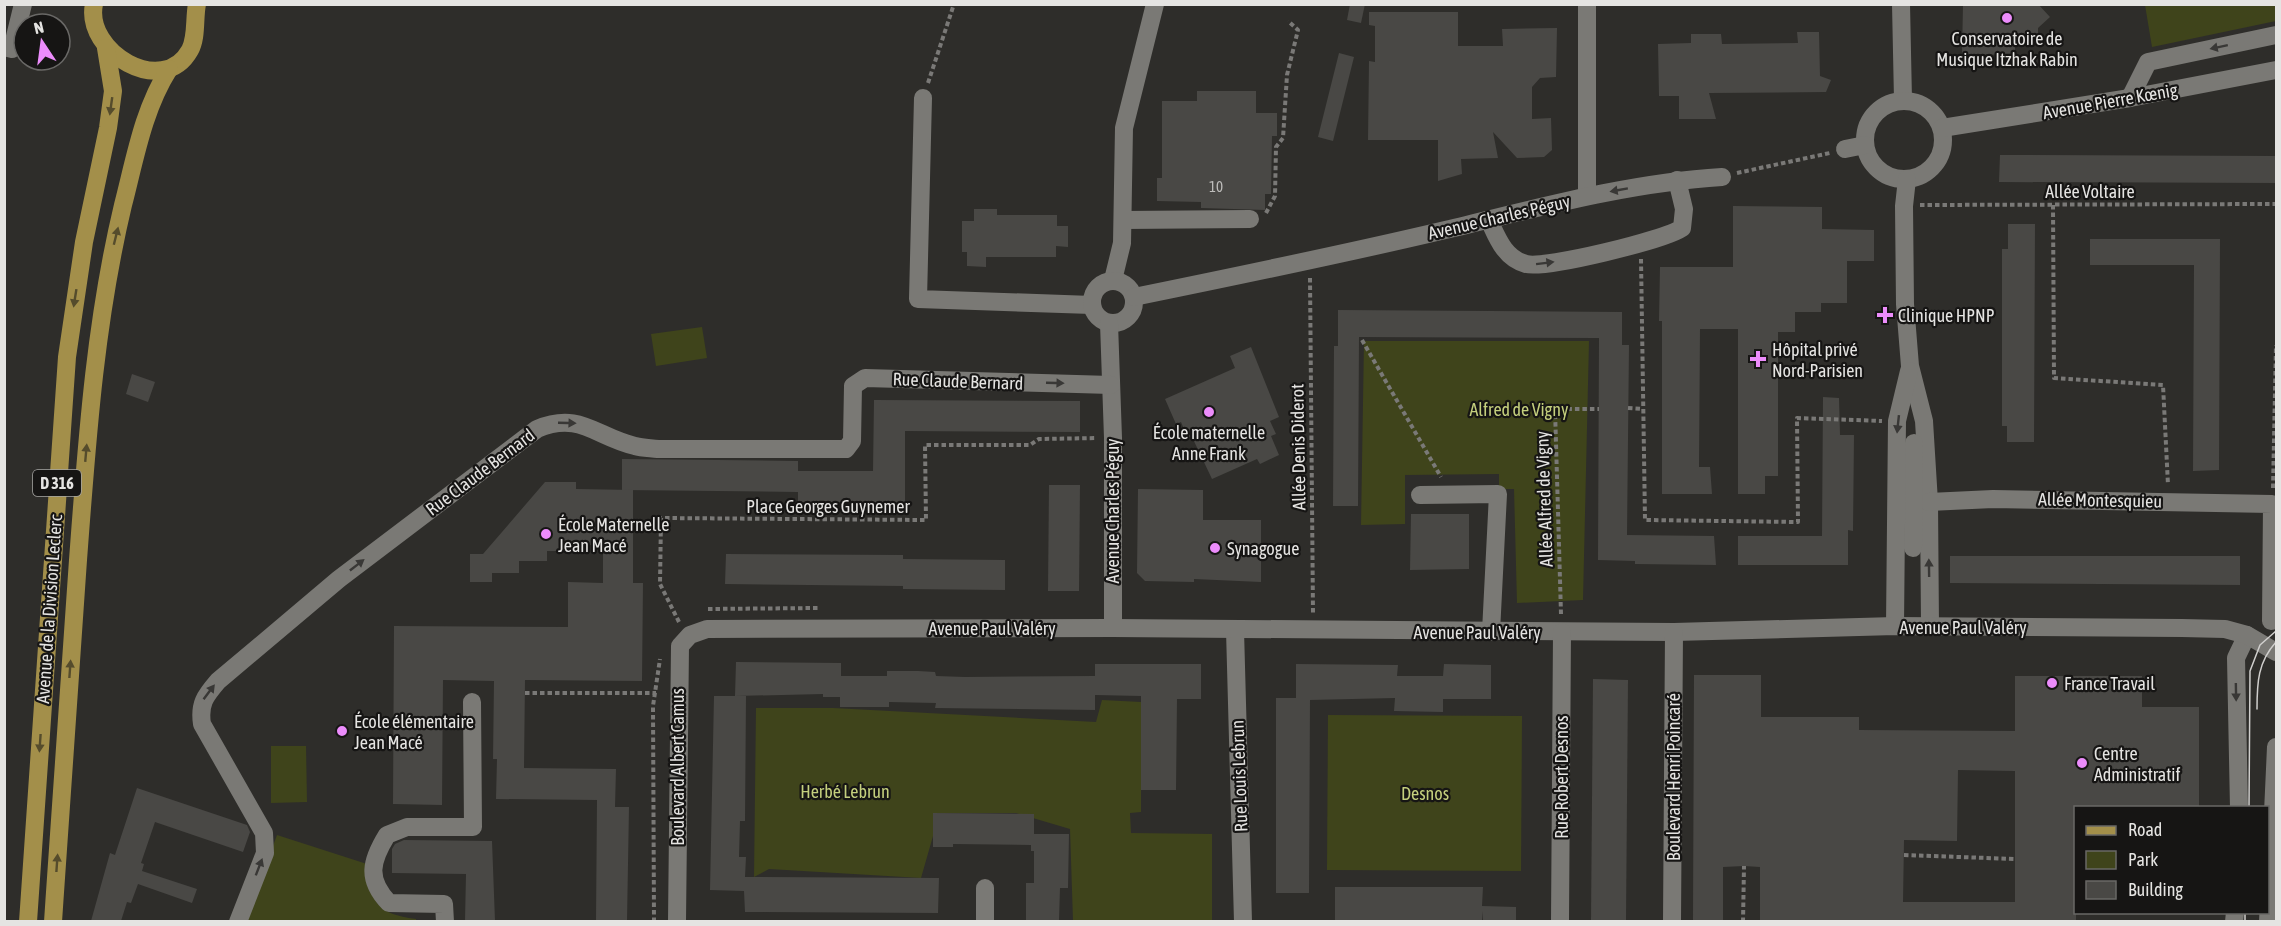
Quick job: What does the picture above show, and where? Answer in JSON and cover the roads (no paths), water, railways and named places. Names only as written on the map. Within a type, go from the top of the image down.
[{"type":"main road","name":"Avenue de la Division Leclerc","points":[[53,921],[83,489],[96,349],[111,256],[142,128],[155,92],[169,69],[184,58],[192,44],[197,4]]},
{"type":"main road","name":"Avenue de la Division Leclerc","points":[[28,921],[67,357],[84,242],[108,128],[113,91],[106,48],[96,33],[93,6]]},
{"type":"main road","points":[[106,48],[136,67],[169,69]]},
{"type":"street","points":[[4,47],[12,49],[23,4]]},
{"type":"street","points":[[1113,280],[1122,243],[1125,128],[1155,4]]},
{"type":"street","points":[[1587,4],[1587,196]]},
{"type":"street","points":[[1901,4],[1903,100]]},
{"type":"street","points":[[2130,98],[2148,63],[2273,31]]},
{"type":"street","name":"Avenue Pierre Kœnig","points":[[1942,128],[2130,98],[2277,70]]},
{"type":"street","points":[[923,98],[918,299],[1092,305]]},
{"type":"street","points":[[1903,100],[1928,107],[1942,128],[1942,152],[1937,162],[1929,171],[1907,179],[1895,178],[1875,166],[1864,145],[1865,131],[1870,119],[1890,102],[1903,100]]},
{"type":"street","points":[[1845,149],[1864,145]]},
{"type":"street","name":"Avenue Charles Péguy","points":[[1134,297],[1309,262],[1587,196],[1677,180],[1722,177]]},
{"type":"street","points":[[1907,179],[1904,206],[1914,416],[1914,548]]},
{"type":"street","points":[[1489,220],[1502,249],[1525,264],[1542,264],[1641,243],[1672,236],[1682,228],[1684,209],[1677,180]]},
{"type":"street","points":[[1123,220],[1251,219]]},
{"type":"street","points":[[1113,280],[1126,285],[1134,297],[1134,304],[1129,317],[1116,323],[1109,323],[1097,316],[1092,305],[1092,298],[1099,285],[1113,280]]},
{"type":"street","name":"Avenue Charles Péguy","points":[[1109,323],[1113,438],[1113,628]]},
{"type":"street","points":[[1895,626],[1897,421],[1910,366]]},
{"type":"street","points":[[1910,366],[1924,421],[1929,502],[1930,626]]},
{"type":"street","name":"Rue Claude Bernard","points":[[238,921],[265,853],[264,833],[202,724],[200,710],[203,698],[218,681],[339,579],[537,429],[562,421],[578,423],[634,446],[658,449],[846,449],[852,441],[853,386],[865,378],[1112,385]]},
{"type":"street","points":[[1420,495],[1498,494],[1491,632]]},
{"type":"street","name":"Allée Montesquieu","points":[[1929,502],[1993,499],[2272,504],[2274,582]]},
{"type":"street","points":[[2239,806],[2236,658],[2247,635],[2274,620],[2274,582]]},
{"type":"street","name":"Avenue Paul Valéry","points":[[691,626],[1674,633],[1895,626],[2225,629],[2247,635],[2277,652]]},
{"type":"street","name":"Boulevard Albert Camus","points":[[677,921],[680,646],[691,626]]},
{"type":"street","name":"Rue Louis Lebrun","points":[[1235,630],[1243,921]]},
{"type":"street","name":"Rue Robert Desnos","points":[[1560,921],[1562,632]]},
{"type":"street","name":"Boulevard Henri Poincaré","points":[[1672,921],[1674,633]]},
{"type":"street","points":[[445,921],[444,904],[389,903],[378,892],[373,866],[387,835],[407,827],[473,827],[472,702]]},
{"type":"street","points":[[2269,902],[2277,747]]},
{"type":"street","points":[[985,888],[985,921]]},
{"type":"tram line","points":[[2249,806],[2250,671],[2260,645],[2276,631]]},
{"type":"tram line","points":[[2257,709],[2257,690],[2262,665],[2276,642]]},
{"type":"tram line","points":[[2245,914],[2245,922]]},
{"type":"place","name":"Conservatoire de Musique Itzhak Rabin","points":[[2007,18]]},
{"type":"place","name":"Clinique HPNP","points":[[1885,315]]},
{"type":"place","name":"Hôpital privé Nord-Parisien","points":[[1758,359]]},
{"type":"place","name":"École maternelle Anne Frank","points":[[1209,412]]},
{"type":"place","name":"École Maternelle Jean Macé","points":[[546,534]]},
{"type":"place","name":"Synagogue","points":[[1215,548]]},
{"type":"place","name":"France Travail","points":[[2052,683]]},
{"type":"place","name":"École élémentaire Jean Macé","points":[[342,731]]},
{"type":"place","name":"Centre Administratif","points":[[2082,763]]},
{"type":"park label","name":"Alfred de Vigny","points":[[1519,409]]},
{"type":"park label","name":"Herbé Lebrun","points":[[845,791]]},
{"type":"park label","name":"Desnos","points":[[1425,793]]}]
